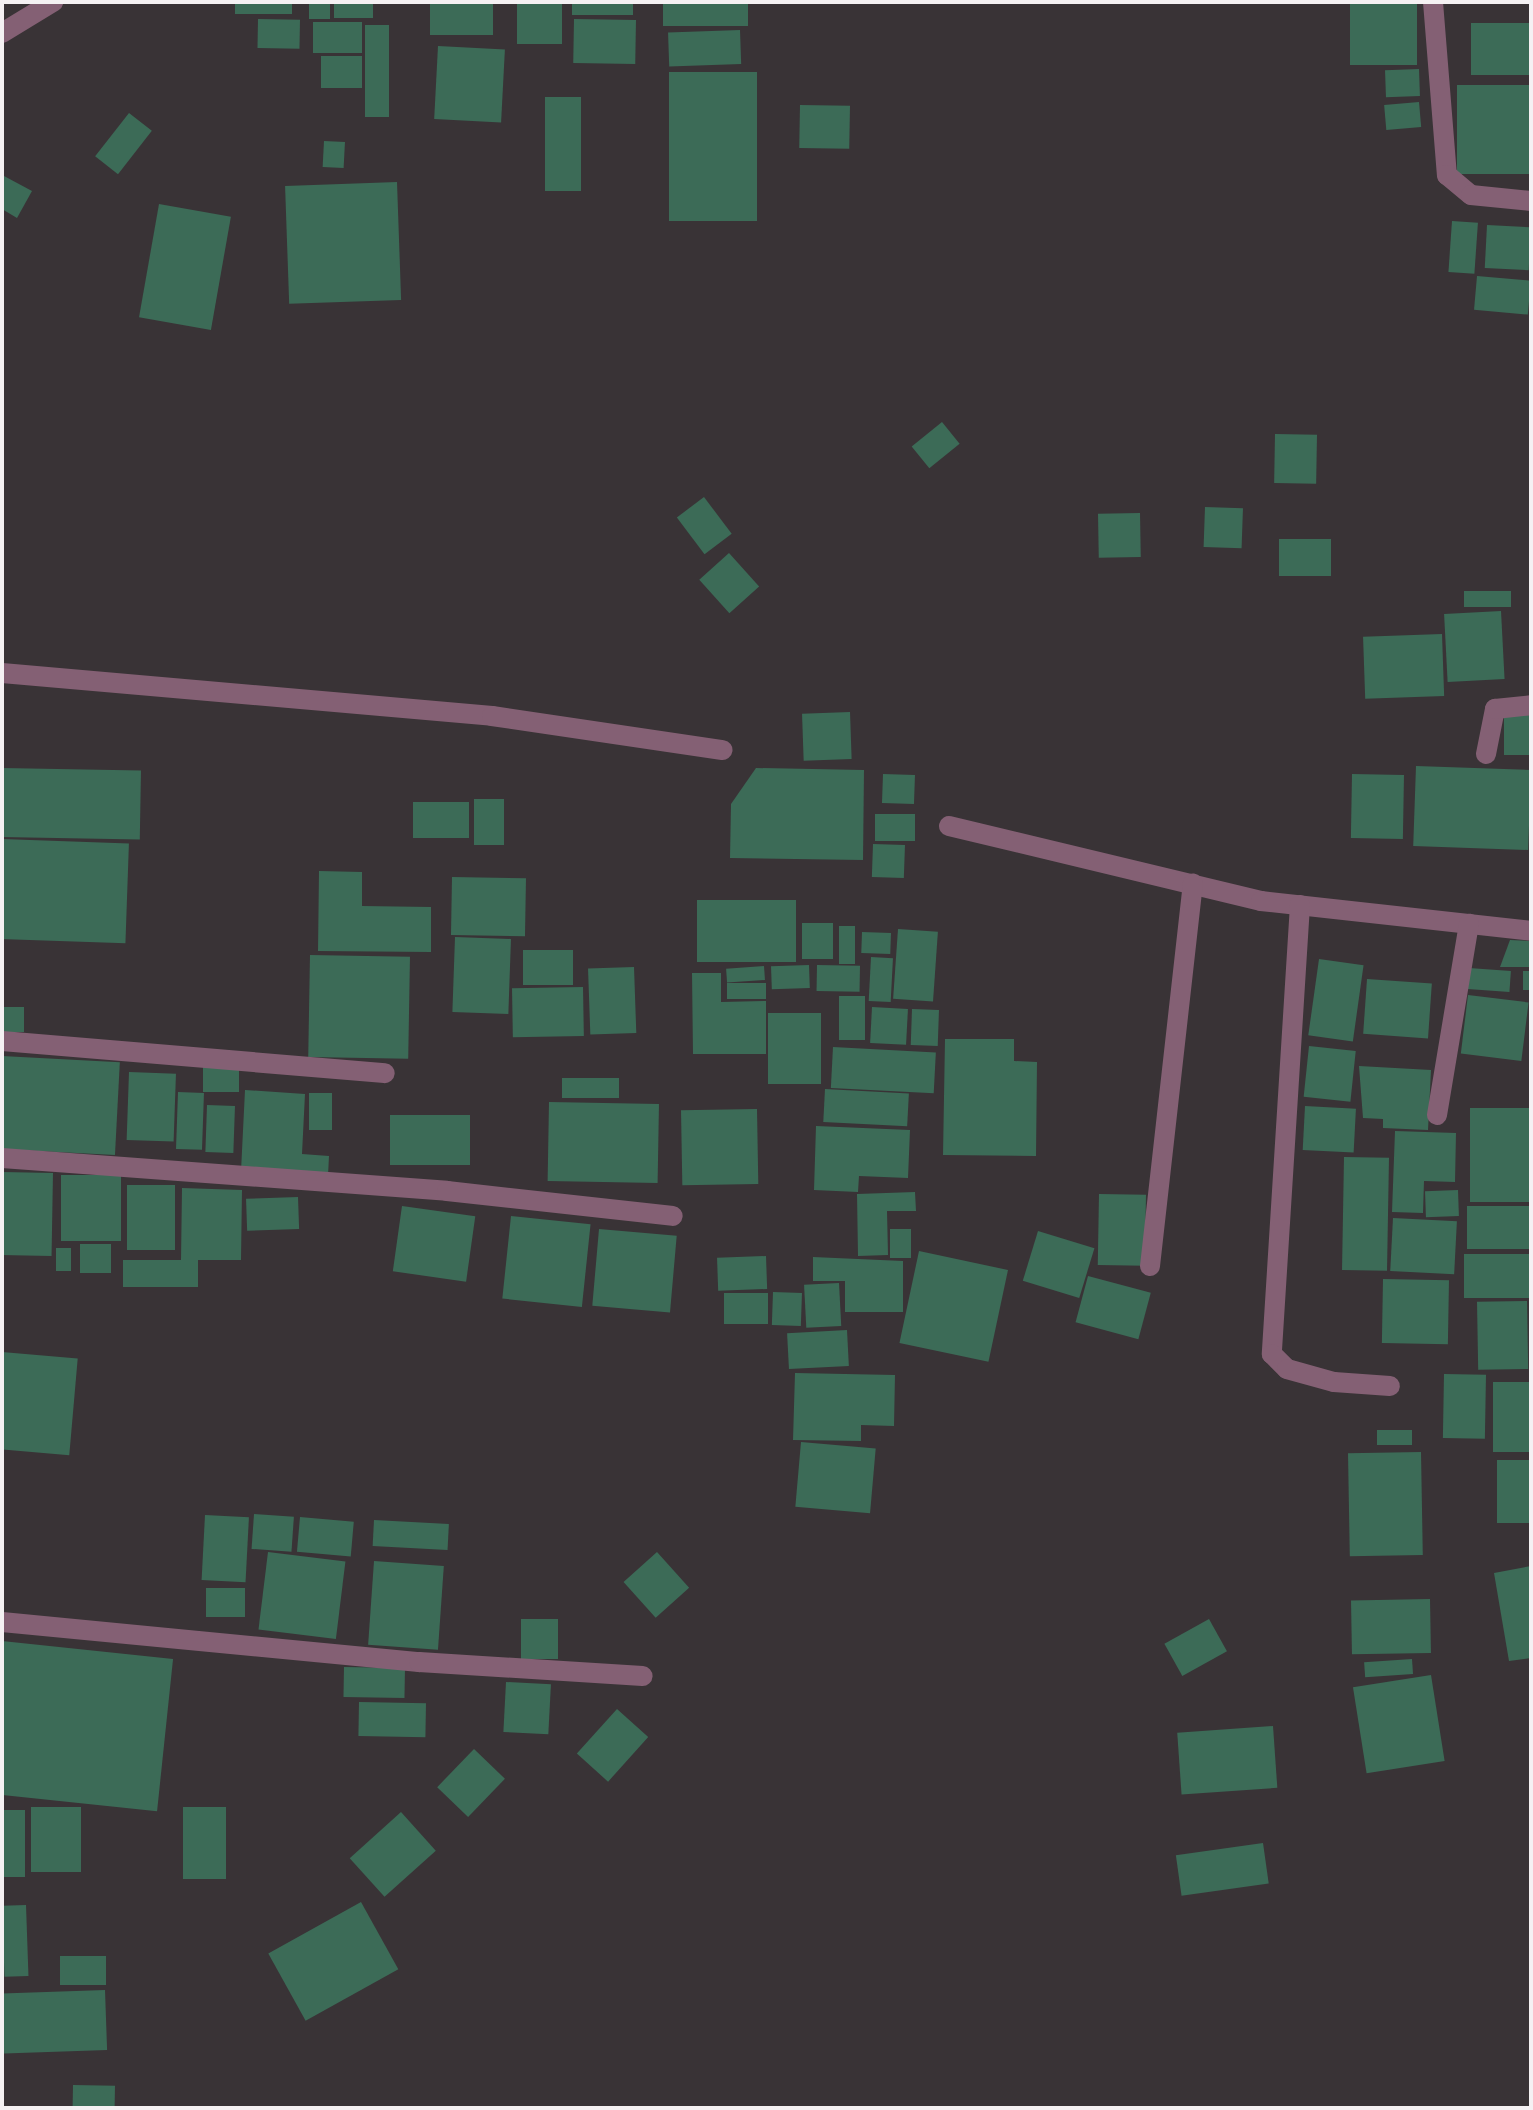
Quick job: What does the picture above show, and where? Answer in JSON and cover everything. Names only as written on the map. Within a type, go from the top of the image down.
[{"type":"street","points":[[2,33],[53,2]]},
{"type":"street","points":[[1433,2],[1440,139],[1447,175],[1471,195],[1531,201]]},
{"type":"street","points":[[2,673],[492,716],[723,750]]},
{"type":"street","points":[[1486,754],[1495,709],[1531,705]]},
{"type":"street","points":[[949,826],[1300,905],[1531,931]]},
{"type":"street","points":[[1150,1266],[1193,883]]},
{"type":"street","points":[[1300,905],[1272,1354],[1287,1369],[1334,1382],[1390,1386]]},
{"type":"street","points":[[1437,1115],[1469,924]]},
{"type":"street","points":[[2,1041],[385,1073]]},
{"type":"street","points":[[2,1158],[447,1191],[673,1216]]},
{"type":"street","points":[[2,1622],[419,1662],[643,1676]]},
{"type":"building","points":[[235,2],[292,2],[292,14],[235,14]]},
{"type":"building","points":[[309,2],[330,2],[330,19],[309,19]]},
{"type":"building","points":[[334,2],[373,2],[373,18],[334,18]]},
{"type":"building","points":[[430,2],[493,2],[493,35],[430,35]]},
{"type":"building","points":[[517,2],[562,2],[562,44],[517,44]]},
{"type":"building","points":[[572,2],[633,2],[633,15],[572,15]]},
{"type":"building","points":[[663,2],[748,2],[748,26],[663,26]]},
{"type":"building","points":[[1350,2],[1417,2],[1417,65],[1350,65]]},
{"type":"building","points":[[258,19],[300,20],[299,49],[257,48]]},
{"type":"building","points":[[574,19],[636,20],[635,64],[573,63]]},
{"type":"building","points":[[313,22],[362,22],[362,53],[313,53]]},
{"type":"building","points":[[1471,23],[1531,23],[1531,75],[1471,75]]},
{"type":"building","points":[[365,25],[389,25],[389,117],[365,117]]},
{"type":"building","points":[[740,30],[741,64],[669,66],[668,33]]},
{"type":"building","points":[[438,46],[505,50],[501,122],[434,119]]},
{"type":"building","points":[[321,56],[362,56],[362,88],[321,88]]},
{"type":"building","points":[[1419,69],[1420,96],[1386,97],[1385,70]]},
{"type":"building","points":[[669,72],[757,72],[757,221],[669,221]]},
{"type":"building","points":[[1457,85],[1531,85],[1531,174],[1457,174]]},
{"type":"building","points":[[545,97],[581,97],[581,191],[545,191]]},
{"type":"building","points":[[1419,102],[1421,127],[1386,130],[1384,105]]},
{"type":"building","points":[[800,105],[850,106],[849,149],[799,148]]},
{"type":"building","points":[[129,113],[152,131],[118,174],[95,156]]},
{"type":"building","points":[[324,141],[345,142],[344,168],[323,167]]},
{"type":"building","points":[[4,176],[32,191],[17,218],[2,209]]},
{"type":"building","points":[[397,182],[401,300],[289,304],[285,186]]},
{"type":"building","points":[[159,204],[231,217],[211,330],[139,317]]},
{"type":"building","points":[[1452,221],[1478,223],[1474,274],[1448,272]]},
{"type":"building","points":[[1487,225],[1531,227],[1529,270],[1485,268]]},
{"type":"building","points":[[1477,276],[1531,281],[1528,315],[1474,310]]},
{"type":"building","points":[[942,422],[960,444],[929,468],[912,447]]},
{"type":"building","points":[[1275,434],[1317,435],[1316,484],[1274,483]]},
{"type":"building","points":[[704,497],[732,534],[705,554],[677,517]]},
{"type":"building","points":[[1205,507],[1243,508],[1242,548],[1204,547]]},
{"type":"building","points":[[1140,513],[1141,557],[1099,558],[1098,514]]},
{"type":"building","points":[[1279,539],[1331,539],[1331,576],[1279,576]]},
{"type":"building","points":[[729,553],[759,586],[729,613],[699,580]]},
{"type":"building","points":[[1464,591],[1511,591],[1511,607],[1464,607]]},
{"type":"building","points":[[1501,611],[1505,679],[1448,682],[1444,614]]},
{"type":"building","points":[[1442,634],[1444,696],[1365,699],[1363,637]]},
{"type":"building","points":[[850,712],[852,759],[804,761],[802,714]]},
{"type":"building","points":[[1504,712],[1531,712],[1531,755],[1504,755]]},
{"type":"building","points":[[1416,766],[1531,770],[1528,850],[1413,846]]},
{"type":"building","points":[[2,768],[141,770],[140,839],[2,837]]},
{"type":"building","points":[[756,768],[864,770],[863,860],[730,858],[731,804]]},
{"type":"building","points":[[883,774],[915,775],[914,804],[882,803]]},
{"type":"building","points":[[1352,774],[1404,775],[1403,839],[1351,838]]},
{"type":"building","points":[[474,799],[504,799],[504,845],[474,845]]},
{"type":"building","points":[[413,802],[469,802],[469,838],[413,838]]},
{"type":"building","points":[[875,814],[915,814],[915,841],[875,841]]},
{"type":"building","points":[[2,839],[129,843],[125,943],[2,939]]},
{"type":"building","points":[[873,844],[905,845],[904,878],[872,877]]},
{"type":"building","points":[[319,871],[362,872],[362,906],[431,907],[431,952],[318,951]]},
{"type":"building","points":[[452,877],[526,878],[525,936],[451,935]]},
{"type":"building","points":[[697,900],[796,900],[796,962],[697,962]]},
{"type":"building","points":[[802,923],[833,923],[833,959],[802,959]]},
{"type":"building","points":[[839,926],[855,926],[855,964],[839,964]]},
{"type":"building","points":[[898,929],[938,932],[933,1002],[893,999]]},
{"type":"building","points":[[862,932],[891,933],[890,954],[861,953]]},
{"type":"building","points":[[455,937],[511,939],[508,1014],[452,1012]]},
{"type":"building","points":[[1510,940],[1531,941],[1531,967],[1500,967]]},
{"type":"building","points":[[523,950],[573,950],[573,985],[523,985]]},
{"type":"building","points":[[310,955],[410,957],[408,1059],[308,1057]]},
{"type":"building","points":[[871,957],[893,958],[891,1002],[869,1001]]},
{"type":"building","points":[[1319,959],[1364,965],[1353,1042],[1308,1035]]},
{"type":"building","points":[[809,965],[810,988],[772,989],[771,966]]},
{"type":"building","points":[[817,965],[860,966],[860,992],[817,991]]},
{"type":"building","points":[[764,966],[765,980],[727,983],[726,969]]},
{"type":"building","points":[[634,967],[636,1033],[590,1035],[588,969]]},
{"type":"building","points":[[1469,968],[1511,971],[1509,992],[1468,989]]},
{"type":"building","points":[[1523,971],[1531,971],[1531,990],[1523,990]]},
{"type":"building","points":[[692,973],[721,973],[721,1002],[766,1001],[766,1054],[693,1054]]},
{"type":"building","points":[[1367,979],[1432,984],[1428,1038],[1363,1034]]},
{"type":"building","points":[[727,983],[766,983],[766,999],[727,999]]},
{"type":"building","points":[[583,987],[584,1036],[513,1037],[512,988]]},
{"type":"building","points":[[1468,995],[1529,1002],[1521,1061],[1461,1054]]},
{"type":"building","points":[[839,996],[865,996],[865,1040],[839,1040]]},
{"type":"building","points":[[2,1007],[24,1007],[24,1032],[2,1032]]},
{"type":"building","points":[[872,1007],[908,1009],[906,1045],[870,1043]]},
{"type":"building","points":[[912,1009],[939,1010],[938,1046],[911,1045]]},
{"type":"building","points":[[768,1013],[821,1013],[821,1084],[768,1084]]},
{"type":"building","points":[[945,1039],[1014,1039],[1014,1061],[1037,1062],[1036,1156],[943,1155]]},
{"type":"building","points":[[1309,1046],[1356,1051],[1350,1102],[1304,1097]]},
{"type":"building","points":[[833,1047],[936,1052],[934,1093],[831,1088]]},
{"type":"building","points":[[2,1056],[120,1062],[115,1155],[2,1149]]},
{"type":"building","points":[[203,1065],[239,1065],[239,1092],[203,1092]]},
{"type":"building","points":[[1359,1066],[1431,1070],[1428,1130],[1383,1128],[1383,1119],[1363,1118]]},
{"type":"building","points":[[129,1072],[176,1074],[174,1142],[127,1140]]},
{"type":"building","points":[[562,1078],[619,1078],[619,1098],[562,1098]]},
{"type":"building","points":[[825,1089],[909,1093],[907,1126],[823,1122]]},
{"type":"building","points":[[245,1090],[305,1094],[302,1154],[329,1156],[328,1176],[241,1171]]},
{"type":"building","points":[[178,1092],[204,1093],[202,1150],[176,1149]]},
{"type":"building","points":[[309,1093],[332,1093],[332,1130],[309,1130]]},
{"type":"building","points":[[549,1102],[659,1104],[658,1183],[548,1181]]},
{"type":"building","points":[[207,1105],[235,1106],[233,1153],[205,1152]]},
{"type":"building","points":[[1305,1106],[1356,1109],[1354,1153],[1303,1150]]},
{"type":"building","points":[[1470,1108],[1531,1108],[1531,1202],[1470,1202]]},
{"type":"building","points":[[757,1109],[758,1184],[682,1185],[681,1110]]},
{"type":"building","points":[[390,1115],[470,1115],[470,1165],[390,1165]]},
{"type":"building","points":[[816,1126],[910,1130],[908,1178],[859,1176],[858,1192],[814,1190]]},
{"type":"building","points":[[1395,1131],[1456,1133],[1455,1182],[1424,1181],[1423,1213],[1392,1212]]},
{"type":"building","points":[[1344,1157],[1389,1158],[1387,1271],[1342,1270]]},
{"type":"building","points":[[2,1172],[53,1173],[52,1256],[2,1255]]},
{"type":"building","points":[[61,1175],[121,1175],[121,1241],[61,1241]]},
{"type":"building","points":[[127,1185],[175,1185],[175,1250],[127,1250]]},
{"type":"building","points":[[182,1188],[242,1190],[241,1260],[198,1260],[198,1287],[123,1287],[123,1260],[181,1260]]},
{"type":"building","points":[[1458,1190],[1459,1216],[1426,1217],[1425,1191]]},
{"type":"building","points":[[915,1192],[916,1211],[887,1211],[888,1255],[858,1256],[857,1194]]},
{"type":"building","points":[[1099,1194],[1146,1195],[1145,1266],[1098,1265]]},
{"type":"building","points":[[298,1197],[299,1229],[247,1231],[246,1199]]},
{"type":"building","points":[[402,1206],[475,1216],[466,1282],[393,1271]]},
{"type":"building","points":[[1467,1206],[1531,1206],[1531,1249],[1467,1249]]},
{"type":"building","points":[[511,1216],[591,1224],[582,1307],[502,1299]]},
{"type":"building","points":[[1393,1218],[1457,1221],[1454,1274],[1390,1271]]},
{"type":"building","points":[[599,1229],[677,1236],[670,1313],[592,1306]]},
{"type":"building","points":[[890,1229],[911,1229],[911,1258],[890,1258]]},
{"type":"building","points":[[1038,1231],[1094,1248],[1079,1298],[1023,1281]]},
{"type":"building","points":[[80,1244],[111,1244],[111,1273],[80,1273]]},
{"type":"building","points":[[56,1248],[71,1248],[71,1271],[56,1271]]},
{"type":"building","points":[[919,1251],[1008,1270],[988,1362],[899,1343]]},
{"type":"building","points":[[1464,1254],[1531,1254],[1531,1298],[1464,1298]]},
{"type":"building","points":[[766,1256],[767,1289],[718,1291],[717,1258]]},
{"type":"building","points":[[813,1257],[903,1261],[903,1312],[845,1312],[845,1281],[813,1281]]},
{"type":"building","points":[[1088,1276],[1151,1293],[1138,1339],[1076,1322]]},
{"type":"building","points":[[1383,1279],[1449,1280],[1448,1344],[1382,1343]]},
{"type":"building","points":[[839,1283],[841,1326],[806,1328],[804,1285]]},
{"type":"building","points":[[773,1292],[802,1293],[801,1326],[772,1325]]},
{"type":"building","points":[[724,1293],[768,1293],[768,1324],[724,1324]]},
{"type":"building","points":[[1527,1301],[1528,1369],[1478,1370],[1477,1302]]},
{"type":"building","points":[[847,1330],[849,1366],[789,1369],[787,1333]]},
{"type":"building","points":[[2,1352],[78,1359],[69,1455],[2,1449]]},
{"type":"building","points":[[795,1373],[895,1375],[894,1426],[861,1425],[861,1441],[793,1440]]},
{"type":"building","points":[[1444,1374],[1486,1375],[1485,1439],[1443,1438]]},
{"type":"building","points":[[1493,1382],[1531,1382],[1531,1452],[1493,1452]]},
{"type":"building","points":[[1377,1430],[1412,1430],[1412,1445],[1377,1445]]},
{"type":"building","points":[[801,1442],[876,1449],[870,1513],[795,1507]]},
{"type":"building","points":[[1421,1452],[1423,1555],[1350,1556],[1348,1453]]},
{"type":"building","points":[[1497,1460],[1531,1460],[1531,1523],[1497,1523]]},
{"type":"building","points":[[254,1514],[294,1517],[291,1552],[252,1549]]},
{"type":"building","points":[[205,1515],[249,1517],[246,1582],[202,1580]]},
{"type":"building","points":[[300,1517],[354,1522],[351,1557],[297,1552]]},
{"type":"building","points":[[374,1520],[449,1524],[448,1550],[373,1546]]},
{"type":"building","points":[[268,1552],[345,1562],[336,1639],[258,1629]]},
{"type":"building","points":[[657,1552],[689,1588],[656,1618],[624,1582]]},
{"type":"building","points":[[374,1561],[444,1566],[438,1650],[368,1645]]},
{"type":"building","points":[[1531,1566],[1531,1658],[1509,1661],[1494,1573]]},
{"type":"building","points":[[206,1588],[245,1588],[245,1617],[206,1617]]},
{"type":"building","points":[[1430,1599],[1431,1653],[1352,1654],[1351,1600]]},
{"type":"building","points":[[521,1619],[558,1619],[558,1659],[521,1659]]},
{"type":"building","points":[[1209,1619],[1227,1651],[1182,1676],[1164,1644]]},
{"type":"building","points":[[2,1641],[173,1659],[157,1811],[2,1795]]},
{"type":"building","points":[[1412,1659],[1413,1674],[1365,1677],[1364,1662]]},
{"type":"building","points":[[344,1667],[405,1668],[404,1698],[343,1697]]},
{"type":"building","points":[[1431,1675],[1445,1761],[1367,1773],[1353,1687]]},
{"type":"building","points":[[506,1682],[551,1684],[548,1734],[503,1732]]},
{"type":"building","points":[[359,1702],[426,1703],[425,1737],[358,1736]]},
{"type":"building","points":[[617,1709],[648,1737],[608,1782],[577,1754]]},
{"type":"building","points":[[1273,1726],[1277,1788],[1182,1795],[1177,1733]]},
{"type":"building","points":[[474,1749],[505,1779],[468,1817],[437,1787]]},
{"type":"building","points":[[31,1807],[81,1807],[81,1872],[31,1872]]},
{"type":"building","points":[[183,1807],[226,1807],[226,1879],[183,1879]]},
{"type":"building","points":[[2,1810],[25,1810],[25,1877],[2,1877]]},
{"type":"building","points":[[401,1812],[436,1851],[385,1897],[350,1858]]},
{"type":"building","points":[[1263,1843],[1269,1884],[1182,1896],[1176,1855]]},
{"type":"building","points":[[361,1902],[398,1969],[306,2021],[268,1953]]},
{"type":"building","points":[[26,1905],[28,1976],[4,1977],[2,1906]]},
{"type":"building","points":[[60,1956],[106,1956],[106,1985],[60,1985]]},
{"type":"building","points":[[105,1990],[107,2050],[4,2054],[2,1994]]},
{"type":"building","points":[[73,2085],[115,2086],[115,2108],[73,2108]]}]
